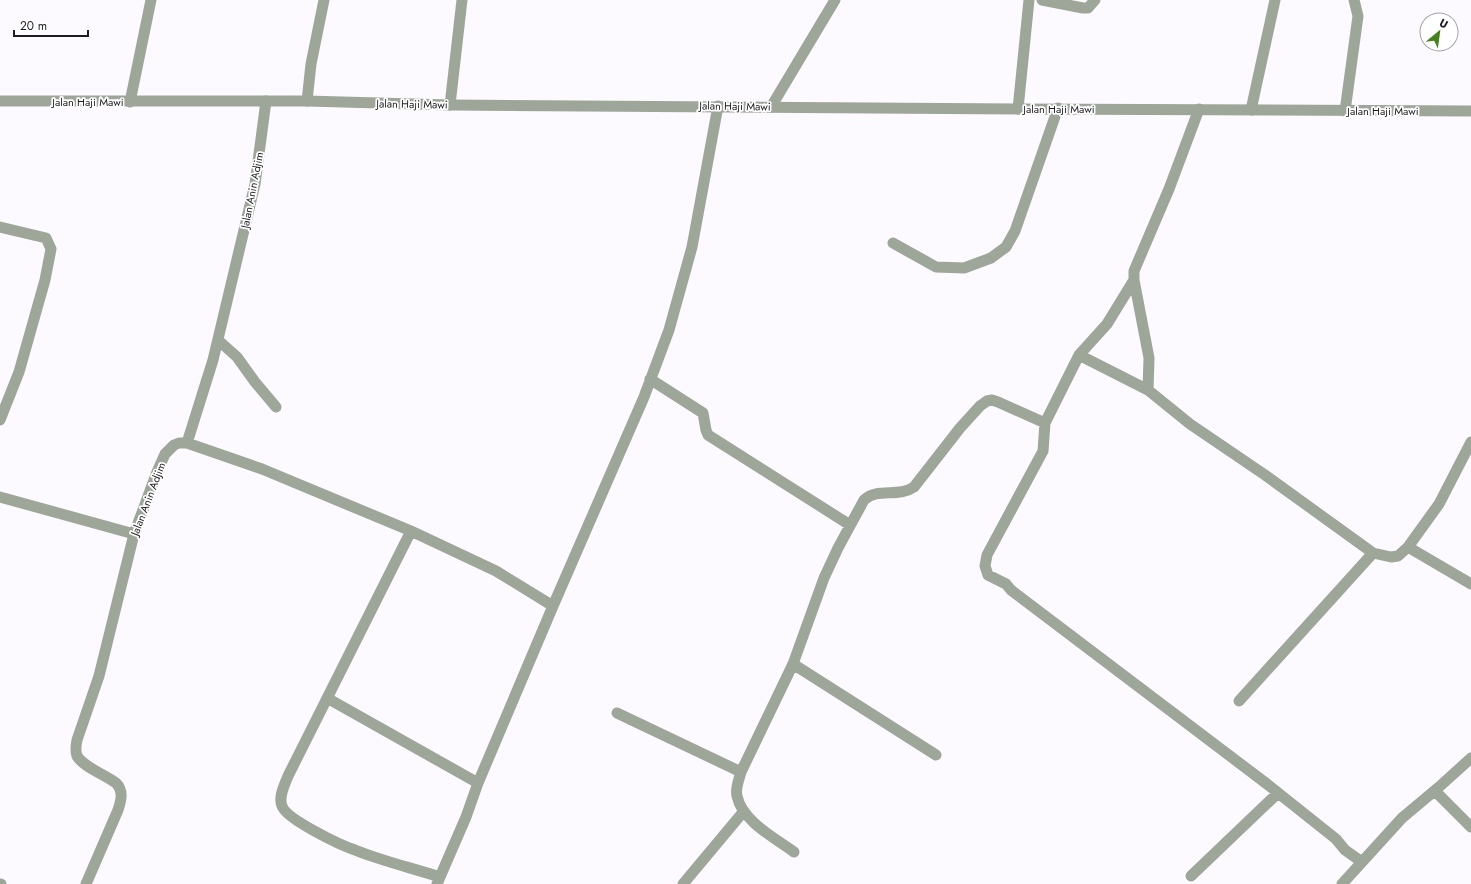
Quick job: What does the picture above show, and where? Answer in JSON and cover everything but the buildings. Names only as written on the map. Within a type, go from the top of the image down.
[{"type":"street","points":[[130,102],[152,0]]},
{"type":"street","points":[[307,101],[311,64],[324,0]]},
{"type":"street","points":[[450,105],[462,0]]},
{"type":"street","points":[[771,107],[835,0]]},
{"type":"street","points":[[1018,109],[1029,0]]},
{"type":"street","points":[[1042,0],[1088,8],[1095,0]]},
{"type":"street","points":[[1251,110],[1275,0]]},
{"type":"street","points":[[1345,111],[1358,16],[1354,0]]},
{"type":"street","name":"Jalan Haji Mawi","points":[[0,101],[307,101],[450,105],[1471,111]]},
{"type":"street","name":"Jalan Anin Adjim","points":[[86,884],[118,810],[122,793],[120,787],[116,783],[89,767],[78,757],[76,749],[77,740],[99,676],[134,534],[165,454],[174,445],[187,443],[218,340],[255,184],[266,101]]},
{"type":"street","points":[[411,531],[288,776],[282,796],[282,806],[290,816],[311,829],[354,850],[439,880],[466,817],[478,783],[650,379],[668,330],[692,247],[718,106]]},
{"type":"street","points":[[893,243],[936,267],[964,268],[991,258],[1006,247],[1015,231],[1058,108]]},
{"type":"street","points":[[1148,390],[1149,358],[1134,280],[1134,271],[1169,188],[1199,109]]},
{"type":"street","points":[[0,227],[46,238],[51,249],[45,280],[19,372],[0,420]]},
{"type":"street","points":[[1134,280],[1107,324],[1079,355],[1045,423],[1043,451],[987,555],[985,566],[988,575],[1006,584],[1011,590],[1278,793],[1336,839],[1345,850],[1362,862]]},
{"type":"street","points":[[218,340],[236,357],[254,382],[276,407]]},
{"type":"street","points":[[1079,355],[1148,390],[1190,424],[1265,475],[1373,553],[1391,557],[1398,556],[1408,547],[1439,504],[1471,442]]},
{"type":"street","points":[[650,379],[703,413],[708,435],[850,525]]},
{"type":"street","points":[[794,852],[757,826],[744,811],[737,796],[737,785],[741,772],[793,664],[824,578],[838,548],[864,500],[875,494],[907,492],[914,487],[960,428],[980,406],[987,401],[992,400],[998,402],[1045,423]]},
{"type":"street","points":[[187,443],[262,469],[411,531],[496,571],[553,606]]},
{"type":"street","points":[[0,497],[134,534]]},
{"type":"street","points":[[1408,547],[1471,584]]},
{"type":"street","points":[[1239,701],[1373,553]]},
{"type":"street","points":[[793,664],[936,755]]},
{"type":"street","points":[[327,698],[478,783]]},
{"type":"street","points":[[617,713],[741,772]]},
{"type":"street","points":[[1342,884],[1402,818],[1435,791],[1471,758]]},
{"type":"street","points":[[1435,791],[1471,826]]},
{"type":"street","points":[[1191,876],[1278,793]]},
{"type":"street","points":[[683,884],[744,811]]}]
